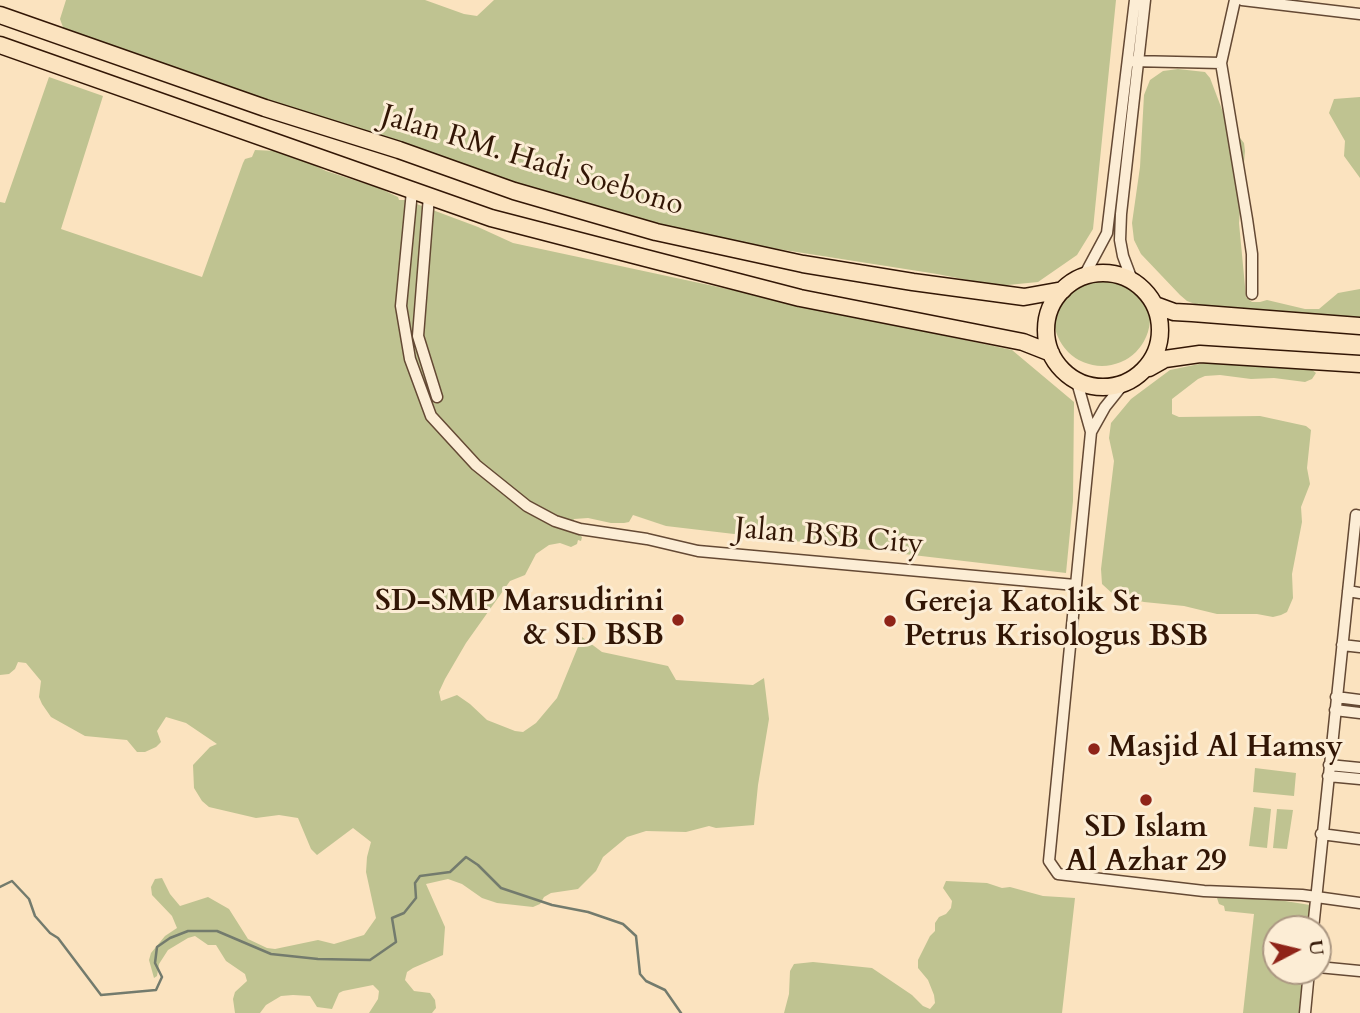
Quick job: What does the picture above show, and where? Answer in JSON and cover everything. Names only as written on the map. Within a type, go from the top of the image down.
[{"type":"main road","name":"Jalan RM. Hadi Soebono","points":[[0,15],[265,108],[399,150],[514,191],[656,232],[803,264],[913,282],[1024,297],[1063,290]]},
{"type":"main road","name":"Jalan RM. Hadi Soebono","points":[[0,46],[491,218],[800,298],[1023,342],[1051,353]]},
{"type":"main road","points":[[265,108],[272,117],[305,134],[306,139],[292,148]]},
{"type":"main road","points":[[1084,276],[1104,273],[1132,280],[1145,291],[1155,305],[1160,322],[1160,340],[1154,357],[1144,371]]},
{"type":"main road","name":"Jalan RM. Hadi Soebono","points":[[1077,382],[1060,368],[1051,353],[1047,320],[1053,303],[1063,290],[1084,276]]},
{"type":"main road","points":[[1155,305],[1174,312],[1360,326]]},
{"type":"main road","points":[[1077,382],[1100,388],[1116,386],[1165,359],[1200,354],[1360,364]]},
{"type":"street","points":[[1132,280],[1120,240],[1135,0]]},
{"type":"street","points":[[1084,276],[1107,233],[1132,61],[1145,0]]},
{"type":"street","points":[[1235,0],[1221,63],[1252,254],[1252,294]]},
{"type":"street","points":[[1242,0],[1360,14]]},
{"type":"street","points":[[1132,61],[1221,63]]},
{"type":"street","name":"Jalan BSB City","points":[[412,191],[401,306],[410,359],[431,416],[476,464],[527,506],[555,521],[580,529],[647,538],[698,551],[1075,585]]},
{"type":"street","points":[[410,359],[418,336],[429,196]]},
{"type":"street","points":[[418,336],[437,397]]},
{"type":"street","points":[[1077,382],[1091,432],[1049,858],[1053,869],[1058,874],[1191,889],[1315,897],[1360,903]]},
{"type":"street","points":[[1091,432],[1105,407],[1125,382]]},
{"type":"street","points":[[1314,915],[1348,591],[1355,564],[1356,515],[1360,516]]},
{"type":"street","points":[[1348,591],[1360,593]]},
{"type":"street","points":[[1342,645],[1360,647]]},
{"type":"street","points":[[1336,697],[1360,700]]},
{"type":"street","points":[[1335,710],[1360,713]]},
{"type":"street","points":[[1329,765],[1360,768]]},
{"type":"street","points":[[1328,776],[1360,779]]},
{"type":"street","points":[[1321,834],[1360,839]]},
{"type":"street","points":[[1332,968],[1360,971]]},
{"type":"street","points":[[1305,1013],[1308,985]]},
{"type":"green space","points":[[66,0],[425,0],[477,16],[494,0],[1116,0],[1093,229],[1077,255],[1038,282],[998,286],[765,247],[652,222],[512,184],[189,75],[104,42],[95,42],[64,30],[60,19]]},
{"type":"green space","points":[[1178,69],[1205,72],[1210,78],[1226,120],[1244,143],[1239,223],[1246,297],[1252,302],[1267,300],[1305,309],[1319,309],[1338,293],[1360,289],[1360,322],[1203,307],[1187,301],[1141,254],[1134,240],[1132,223],[1140,167],[1144,95],[1150,80],[1163,71]]},
{"type":"green space","points":[[49,77],[103,96],[61,229],[202,277],[245,159],[252,157],[255,150],[276,151],[379,188],[399,200],[406,200],[478,227],[513,243],[1012,350],[1074,402],[1073,501],[1066,573],[666,526],[633,515],[629,522],[624,523],[588,518],[574,519],[571,526],[582,537],[581,541],[578,540],[577,544],[571,547],[560,543],[549,545],[536,554],[525,575],[510,581],[466,643],[445,679],[439,692],[441,701],[457,695],[487,720],[523,732],[536,723],[557,698],[582,637],[602,652],[668,666],[676,680],[753,685],[764,678],[769,719],[754,825],[716,828],[709,826],[686,832],[646,831],[627,837],[603,857],[596,871],[578,889],[551,893],[533,907],[497,903],[482,898],[462,884],[448,879],[426,884],[445,927],[443,955],[413,968],[407,972],[405,980],[414,991],[430,993],[436,1008],[432,1013],[369,1013],[378,999],[379,991],[373,985],[339,993],[332,1009],[317,1007],[310,996],[293,995],[281,996],[266,1005],[260,1013],[235,1013],[233,999],[235,992],[247,981],[245,974],[226,961],[216,945],[208,945],[195,936],[168,950],[154,978],[149,960],[151,953],[165,936],[177,928],[172,916],[152,895],[151,887],[155,879],[162,878],[180,906],[208,897],[229,909],[248,939],[267,948],[275,949],[318,940],[334,944],[364,935],[376,918],[366,872],[371,842],[353,828],[317,855],[311,849],[298,818],[279,815],[256,818],[209,807],[194,788],[193,765],[210,747],[217,744],[186,723],[166,717],[157,731],[161,742],[145,752],[137,752],[127,740],[85,736],[51,717],[39,697],[41,681],[26,663],[18,662],[9,674],[0,675],[0,202],[5,203]]},
{"type":"green space","points":[[1360,97],[1360,178],[1344,156],[1345,141],[1329,113],[1334,99]]},
{"type":"green space","points":[[1102,270],[1120,274],[1136,284],[1146,300],[1150,318],[1146,336],[1136,352],[1120,362],[1102,366],[1084,362],[1068,352],[1058,336],[1054,318],[1058,300],[1068,284],[1084,274]]},
{"type":"green space","points":[[1209,362],[1310,368],[1316,373],[1312,379],[1305,382],[1274,378],[1205,376],[1172,399],[1172,414],[1179,417],[1260,416],[1306,426],[1311,430],[1307,468],[1310,484],[1301,507],[1302,522],[1292,574],[1293,598],[1287,612],[1281,615],[1273,617],[1257,614],[1217,614],[1184,606],[1144,602],[1114,595],[1102,584],[1101,569],[1114,461],[1109,438],[1111,423],[1131,399],[1170,370]]},
{"type":"green space","points":[[1255,768],[1296,773],[1294,796],[1253,792]]},
{"type":"green space","points":[[1254,807],[1271,809],[1267,848],[1249,846]]},
{"type":"green space","points":[[1277,809],[1293,810],[1287,849],[1273,848]]},
{"type":"green space","points":[[946,881],[987,883],[1043,896],[1075,898],[1062,1013],[784,1013],[789,994],[790,971],[794,964],[813,962],[872,968],[930,1009],[935,1003],[934,995],[928,980],[918,968],[918,960],[935,931],[935,923],[951,908],[952,901],[943,888]]},
{"type":"green space","points":[[1260,897],[1310,905],[1309,915],[1262,915],[1262,985],[1302,985],[1299,1013],[1243,1013],[1254,914],[1225,911],[1217,898]]},
{"type":"waterway","points":[[0,887],[12,881],[29,899],[35,916],[58,938],[101,995],[156,990],[162,977],[155,963],[157,947],[188,931],[217,931],[271,954],[318,959],[370,960],[396,942],[392,918],[404,913],[416,898],[415,883],[420,876],[450,872],[466,857],[501,888],[623,924],[636,936],[640,974],[646,981],[665,990],[681,1013]]},
{"type":"place","name":"SD-SMP Marsudirini & SD BSB","points":[[678,620]]},
{"type":"place","name":"Gereja Katolik St Petrus Krisologus BSB","points":[[890,621]]},
{"type":"place","name":"Masjid Al Hamsy","points":[[1094,749]]},
{"type":"place","name":"SD Islam Al Azhar 29","points":[[1146,800]]}]
